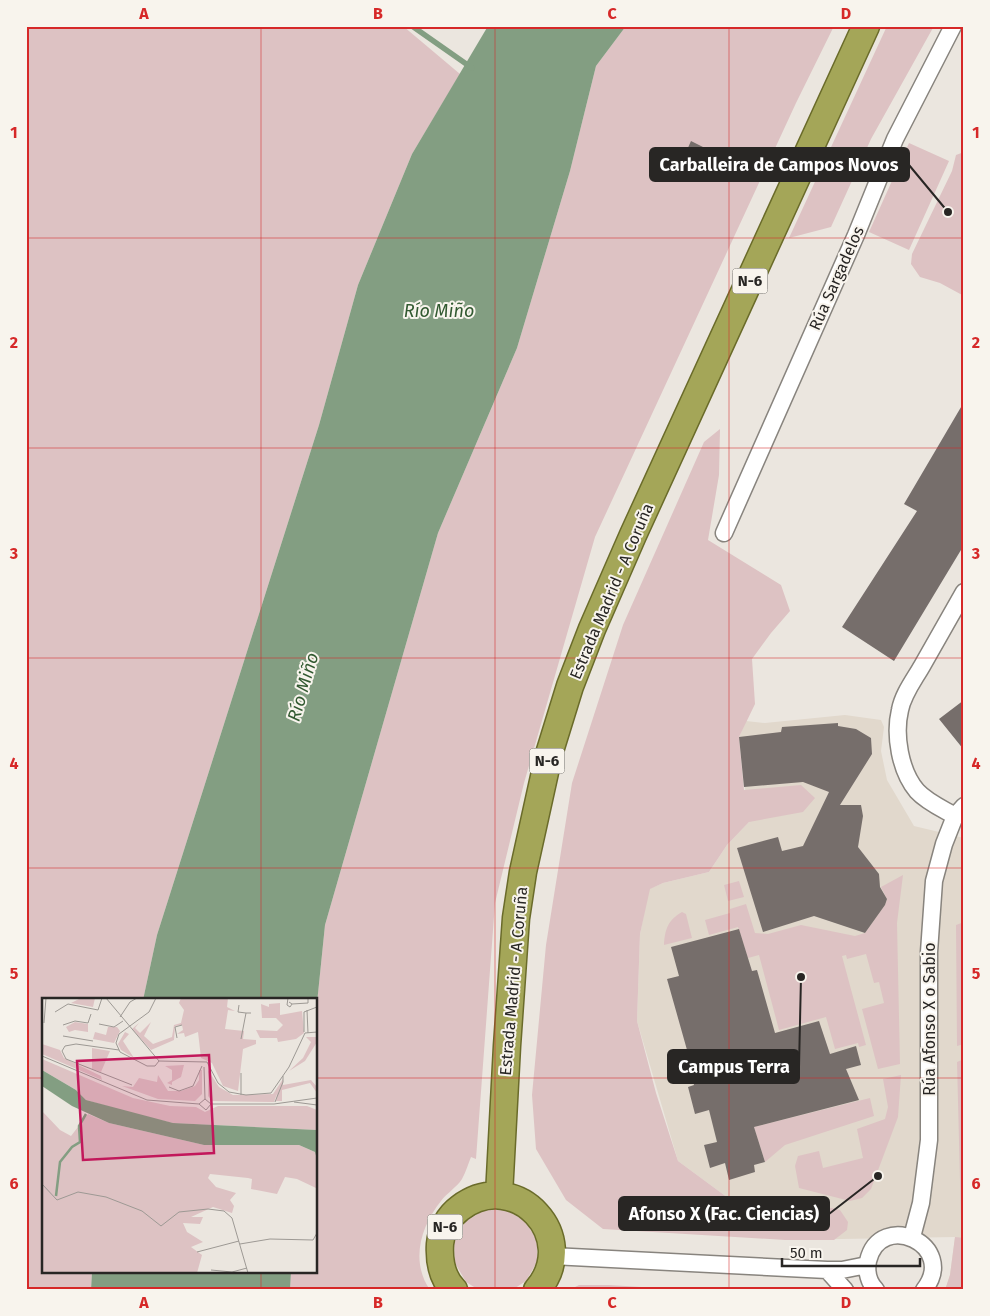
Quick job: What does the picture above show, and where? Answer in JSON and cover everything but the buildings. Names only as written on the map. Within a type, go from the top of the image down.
[{"type":"highway","name":"Estrada Madrid - A Coruña","points":[[500,1195],[507,1046],[516,918],[523,872],[548,754],[570,686],[592,629],[866,26]]},
{"type":"highway","name":"N-6","points":[[454,1290],[443,1273],[439,1257],[440,1240],[446,1225],[455,1212],[468,1202],[483,1196],[500,1195],[514,1198],[527,1205],[538,1215],[546,1227],[551,1241],[552,1256],[549,1270],[537,1290]]},
{"type":"street","name":"Rúa Sargadelos","points":[[724,533],[856,235],[895,139],[953,26]]},
{"type":"street","points":[[960,811],[925,798],[917,791],[907,773],[900,752],[898,730],[900,710],[907,691],[964,592]]},
{"type":"street","name":"Rúa Afonso X o Sabio","points":[[912,1237],[921,1203],[929,1140],[929,952],[931,904],[939,861],[960,811]]},
{"type":"street","points":[[874,1289],[869,1280],[867,1265],[869,1256],[880,1242],[890,1237],[901,1235],[912,1237],[921,1243],[932,1262],[929,1284],[924,1290]]},
{"type":"street","points":[[552,1256],[827,1270],[842,1270],[867,1265]]},
{"type":"street","points":[[827,1270],[845,1290]]},
{"type":"shaded area","points":[[26,26],[403,26],[460,74],[412,154],[358,285],[319,425],[157,935],[143,998],[42,998],[42,1274],[92,1274],[91,1290],[26,1290]]},
{"type":"shaded area","points":[[626,26],[834,26],[796,103],[595,537],[524,783],[495,903],[476,1159],[471,1157],[462,1179],[446,1195],[434,1211],[423,1232],[420,1244],[420,1267],[430,1290],[290,1290],[291,1274],[318,1274],[318,998],[325,925],[438,533],[517,348],[570,171],[596,66]]},
{"type":"shaded area","points":[[887,26],[934,26],[871,139],[831,227],[789,238]]},
{"type":"shaded area","points":[[909,143],[949,161],[909,250],[869,232]]},
{"type":"shaded area","points":[[964,152],[964,296],[940,283],[920,277],[911,264],[912,254],[952,171],[956,155]]},
{"type":"shaded area","points":[[720,429],[719,475],[708,540],[781,585],[790,611],[752,659],[755,704],[739,737],[744,790],[801,785],[815,798],[803,812],[749,822],[727,845],[709,872],[663,883],[650,889],[640,934],[637,1021],[656,1093],[678,1161],[739,1206],[832,1208],[840,1210],[848,1222],[847,1230],[834,1240],[785,1240],[603,1229],[566,1200],[536,1149],[532,1095],[546,945],[572,783],[623,625],[704,442]]},
{"type":"shaded area","points":[[845,715],[881,720],[884,727],[881,751],[887,780],[914,826],[964,838],[964,1290],[945,1290],[950,1275],[955,1237],[785,1240],[770,1207],[739,1206],[678,1161],[637,1021],[640,934],[649,889],[663,883],[709,872],[727,845],[749,822],[739,737],[746,721],[765,723]]},
{"type":"shaded area","points":[[903,875],[897,923],[900,1064],[878,1069],[862,1009],[884,1003],[879,982],[874,983],[866,954],[847,959],[846,955],[842,956],[866,1045],[859,1047],[858,1043],[835,1049],[826,1017],[779,1030],[759,955],[748,958],[738,927],[709,935],[705,920],[730,913],[730,909],[746,904],[755,933],[768,934],[801,925],[855,936],[865,933],[885,905],[887,899],[881,887]]},
{"type":"shaded area","points":[[739,881],[744,897],[728,901],[724,885]]},
{"type":"shaded area","points":[[682,912],[686,914],[692,938],[664,945],[665,934],[670,922]]},
{"type":"shaded area","points":[[964,922],[964,1044],[957,1046],[956,925]]},
{"type":"shaded area","points":[[964,1059],[964,1222],[961,1221],[957,1062]]},
{"type":"shaded area","points":[[901,1075],[898,1117],[871,1189],[862,1198],[850,1201],[799,1188],[795,1166],[798,1156],[819,1151],[823,1168],[863,1158],[857,1129],[885,1119],[888,1107],[883,1079]]},
{"type":"shaded area","points":[[870,1098],[874,1116],[785,1145],[765,1162],[754,1127]]},
{"type":"shaded area","points":[[484,1210],[506,1210],[525,1221],[537,1240],[537,1262],[526,1281],[512,1290],[479,1290],[466,1282],[455,1263],[454,1241],[465,1222]]},
{"type":"shaded area","points":[[955,1237],[964,1238],[964,1290],[945,1290],[950,1275]]},
{"type":"shaded area","points":[[579,1285],[609,1285],[689,1290],[569,1290]]},
{"type":"water","name":"Río Miño","points":[[488,26],[626,26],[596,66],[570,171],[517,348],[438,533],[325,925],[318,998],[143,998],[157,935],[319,425],[358,285],[412,154]]},
{"type":"water","points":[[92,1274],[291,1274],[290,1290],[91,1290]]},
{"type":"waterway","points":[[412,26],[472,68]]},
{"type":"place","name":"Carballeira de Campos Novos","points":[[948,212]]},
{"type":"place","name":"Campus Terra","points":[[801,977]]},
{"type":"place","name":"Afonso X (Fac. Ciencias)","points":[[878,1176]]}]
